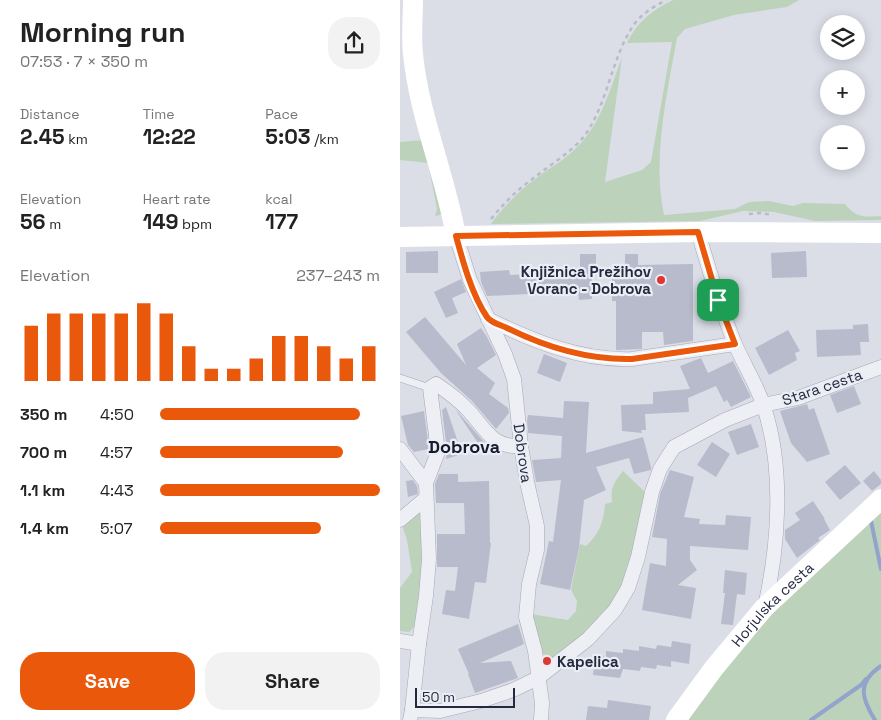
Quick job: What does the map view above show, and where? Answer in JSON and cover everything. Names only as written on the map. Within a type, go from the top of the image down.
[{"type":"street","points":[[413,0],[414,62],[423,111],[450,204],[456,236]]},
{"type":"street","points":[[400,237],[698,232],[881,233]]},
{"type":"street","points":[[698,232],[718,300],[735,344],[763,405],[774,450],[776,526],[772,576],[764,608]]},
{"type":"street","name":"Dobrova","points":[[456,236],[470,280],[505,354],[514,379],[521,446],[537,526],[537,550],[529,584],[526,617],[535,651],[542,703],[541,720]]},
{"type":"street","points":[[488,319],[525,337],[549,345],[579,353],[616,359],[632,359],[735,344]]},
{"type":"street","name":"Stara cesta","points":[[411,715],[440,711],[513,690],[538,678],[588,639],[615,610],[628,588],[638,557],[652,492],[660,469],[674,447],[725,420],[763,405],[798,398],[881,367]]},
{"type":"street","points":[[411,715],[429,559],[426,483],[438,452],[430,388],[436,384],[444,389],[468,410],[494,440],[507,447],[521,446]]},
{"type":"street","points":[[400,448],[426,483]]},
{"type":"street","points":[[400,520],[426,498]]},
{"type":"street","name":"Horjulska cesta","points":[[676,720],[719,662],[764,608],[881,499]]},
{"type":"street","points":[[400,641],[418,644]]},
{"type":"lane","points":[[400,378],[430,388]]},
{"type":"path","points":[[476,236],[515,192],[572,148],[584,135],[600,105],[622,46],[636,22],[651,8],[666,0]]},
{"type":"green space","points":[[673,0],[799,0],[787,7],[734,15],[685,29],[677,38],[665,103],[660,149],[661,194],[664,215],[735,209],[749,202],[769,201],[793,206],[803,203],[845,204],[853,212],[861,216],[881,216],[881,220],[815,221],[774,212],[743,211],[700,221],[491,224],[519,192],[565,158],[590,131],[603,107],[622,57],[605,182],[642,170],[651,162],[672,42],[627,43],[646,17]]},
{"type":"green space","points":[[424,140],[443,211],[440,215],[435,216],[437,209],[428,163],[400,160],[400,142]]},
{"type":"green space","points":[[623,471],[646,493],[624,587],[607,613],[550,662],[549,655],[541,654],[531,614],[568,620],[576,611],[577,601],[571,590],[580,544],[586,546],[597,532],[602,521],[605,504],[612,502],[613,485]]},
{"type":"green space","points":[[881,506],[881,720],[684,720],[755,629]]},
{"type":"green space","points":[[421,513],[427,544],[420,609],[414,627],[409,632],[400,631],[400,588],[412,572],[407,540],[402,525]]},
{"type":"building","points":[[438,251],[438,273],[406,273],[406,252]]},
{"type":"building","points":[[806,251],[807,277],[772,278],[771,253]]},
{"type":"building","points":[[580,254],[596,254],[596,266],[592,266],[592,299],[579,300],[578,289],[553,291],[553,293],[487,296],[481,282],[480,272],[509,270],[510,275],[530,274],[530,272],[580,270]]},
{"type":"building","points":[[625,254],[638,254],[638,265],[693,264],[693,341],[664,345],[663,332],[642,332],[642,349],[616,350],[616,301],[612,301],[612,265],[625,265]]},
{"type":"building","points":[[461,279],[466,292],[452,298],[458,313],[446,318],[434,292]]},
{"type":"building","points":[[425,317],[466,365],[457,344],[481,328],[487,337],[496,355],[477,368],[495,383],[489,394],[508,408],[509,413],[496,429],[472,401],[441,373],[406,332]]},
{"type":"building","points":[[868,324],[869,342],[860,342],[861,355],[817,357],[816,330],[853,329],[853,325]]},
{"type":"building","points":[[788,330],[800,351],[795,353],[797,360],[769,375],[755,348]]},
{"type":"building","points":[[544,354],[567,363],[560,382],[537,373]]},
{"type":"building","points":[[701,358],[708,373],[733,361],[751,397],[731,407],[727,400],[724,402],[716,386],[688,398],[689,412],[645,414],[646,430],[641,430],[642,433],[622,431],[621,405],[653,404],[653,392],[690,389],[680,366]]},
{"type":"building","points":[[854,386],[861,404],[837,413],[830,395]]},
{"type":"building","points":[[564,401],[589,402],[586,453],[643,437],[651,467],[651,470],[634,474],[629,458],[596,467],[606,490],[584,500],[579,548],[570,590],[540,584],[549,541],[553,542],[561,480],[536,482],[532,460],[561,458],[562,436],[528,433],[527,421],[528,415],[563,418]]},
{"type":"building","points":[[807,404],[809,410],[814,408],[830,454],[807,462],[791,443],[780,411]]},
{"type":"building","points":[[446,407],[462,454],[446,459],[447,451],[442,410]]},
{"type":"building","points":[[455,409],[462,417],[485,443],[480,446]]},
{"type":"building","points":[[424,411],[429,449],[414,452],[408,445],[401,416]]},
{"type":"building","points":[[751,424],[759,447],[737,455],[728,432]]},
{"type":"building","points":[[712,442],[730,454],[716,477],[697,465]]},
{"type":"building","points":[[845,465],[861,483],[840,500],[825,482]]},
{"type":"building","points":[[670,470],[694,477],[684,517],[700,519],[699,524],[725,525],[726,515],[751,517],[748,550],[690,546],[690,560],[697,570],[678,585],[696,588],[691,619],[642,610],[650,563],[666,566],[667,539],[652,537],[660,494]]},
{"type":"building","points":[[874,471],[881,480],[881,484],[872,491],[863,481]]},
{"type":"building","points":[[439,474],[458,474],[458,482],[489,481],[491,543],[486,583],[475,582],[469,619],[442,614],[446,590],[455,591],[458,567],[437,567],[437,534],[465,534],[464,503],[436,503],[435,484]]},
{"type":"building","points":[[413,480],[417,486],[418,494],[408,497],[406,481]]},
{"type":"building","points":[[813,501],[830,530],[818,538],[820,540],[797,558],[785,539],[785,530],[800,520],[795,513]]},
{"type":"building","points":[[725,570],[747,573],[745,595],[737,594],[733,625],[721,624],[725,593],[723,593]]},
{"type":"building","points":[[518,624],[524,644],[480,663],[511,661],[518,678],[475,693],[458,649]]},
{"type":"building","points":[[672,641],[691,644],[689,664],[671,661],[671,667],[657,665],[656,669],[641,667],[640,671],[623,669],[620,678],[593,675],[595,655],[606,657],[606,651],[623,653],[623,649],[639,651],[639,646],[656,649],[657,645],[671,647]]},
{"type":"building","points":[[608,700],[651,706],[649,720],[586,720],[588,706],[607,708]]},
{"type":"waterway","points":[[871,521],[881,569]]},
{"type":"waterway","points":[[875,720],[867,705],[864,691],[868,678],[881,666]]},
{"type":"waterway","points":[[811,720],[861,685],[866,679]]},
{"type":"place","name":"Knjižnica Prežihov Voranc - Dobrova","points":[[661,280]]},
{"type":"place","name":"Kapelica","points":[[547,661]]},
{"type":"district","name":"Dobrova","points":[[464,446]]},
{"type":"route","points":[[698,232],[718,300],[735,344],[632,359],[616,359],[579,353],[525,337],[488,319],[470,280],[456,236],[698,232]]}]
